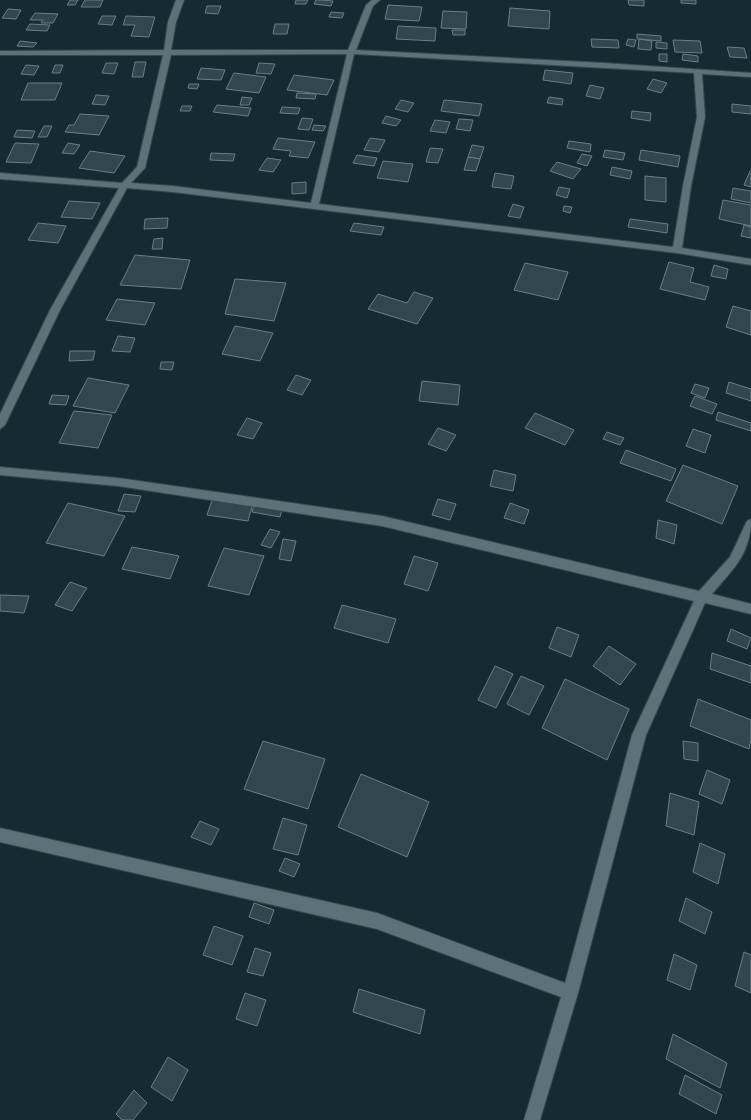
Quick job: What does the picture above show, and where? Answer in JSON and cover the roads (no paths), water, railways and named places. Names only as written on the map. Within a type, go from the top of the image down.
[{"type":"street","points":[[0,425],[55,310],[124,186],[141,168],[167,52],[172,22],[180,0]]},
{"type":"street","points":[[314,207],[338,112],[351,52],[370,5],[376,0]]},
{"type":"street","points":[[0,53],[351,52],[751,75]]},
{"type":"street","points":[[677,250],[687,186],[701,117],[698,71]]},
{"type":"street","points":[[0,176],[173,189],[677,250],[751,262]]},
{"type":"street","points":[[0,471],[118,482],[382,521],[751,610]]},
{"type":"street","points":[[532,1120],[570,993],[639,735],[701,598],[734,560],[751,524]]},
{"type":"street","points":[[0,835],[377,921],[570,993]]}]
